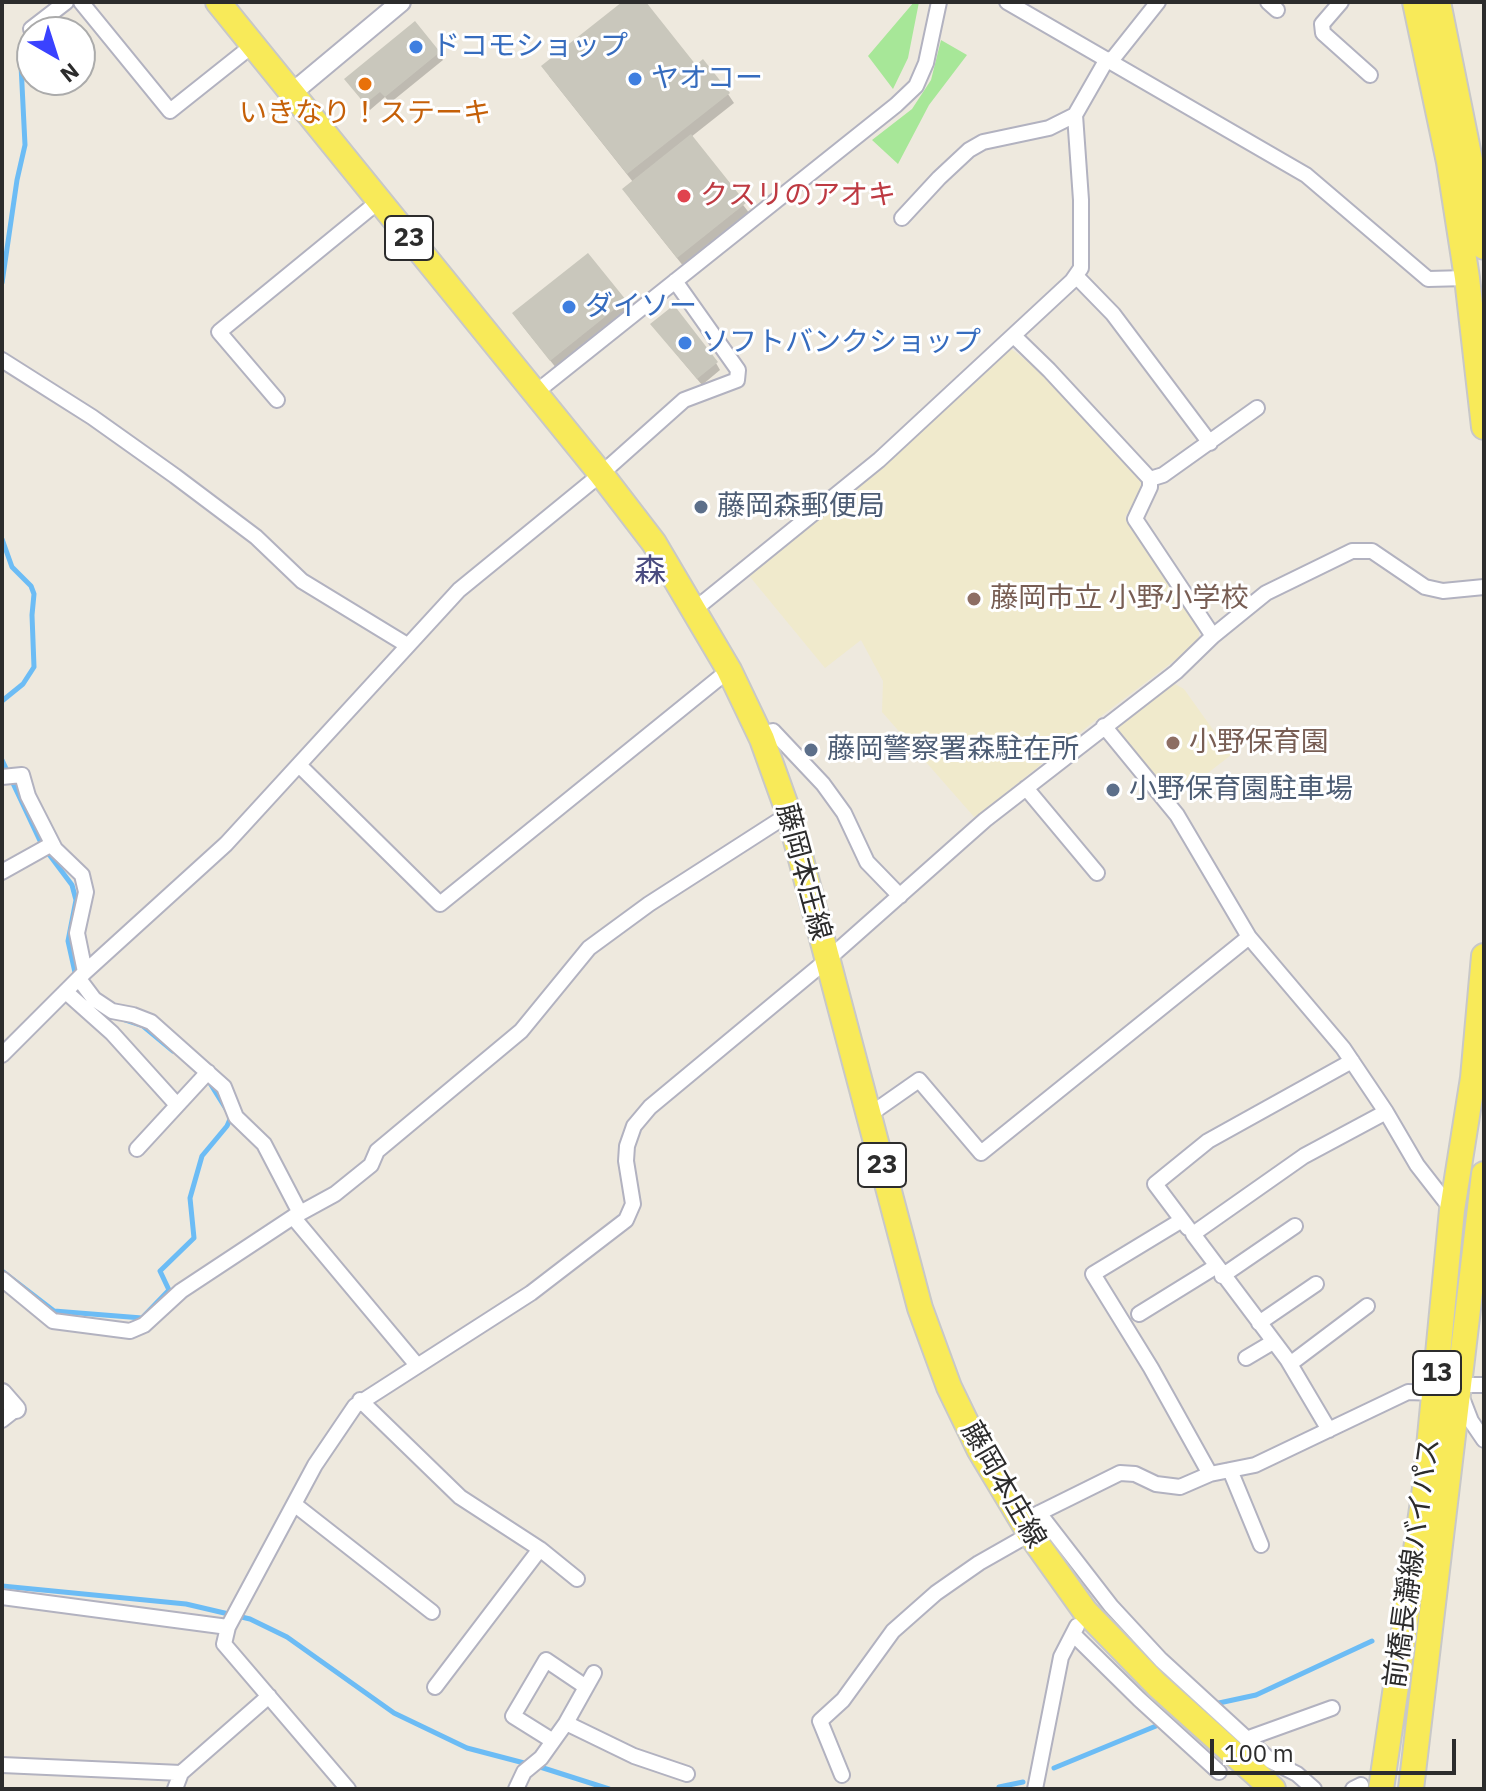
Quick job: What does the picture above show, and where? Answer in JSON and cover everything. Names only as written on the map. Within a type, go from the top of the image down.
[{"type":"main road","name":"藤岡本庄線","points":[[218,2],[601,474],[654,543],[694,610],[729,670],[759,734],[789,814],[920,1308],[949,1387],[979,1449],[1085,1611],[1157,1685],[1273,1789]]},
{"type":"main road","points":[[1415,2],[1449,162],[1467,278],[1484,427]]},
{"type":"main road","points":[[1438,2],[1483,234]]},
{"type":"main road","name":"前橋長瀞線バイパス","points":[[1411,1789],[1446,1389],[1452,1210],[1473,1078],[1484,956]]},
{"type":"main road","name":"前橋長瀞線バイパス","points":[[1365,1788],[1446,1389],[1484,1174]]},
{"type":"street","points":[[48,16],[66,2]]},
{"type":"street","points":[[81,2],[170,111],[253,45]]},
{"type":"street","points":[[292,93],[401,2]]},
{"type":"street","points":[[535,393],[916,86],[926,63],[939,2]]},
{"type":"street","points":[[1007,2],[1306,175],[1428,279],[1467,278]]},
{"type":"street","points":[[902,218],[969,150],[983,142],[1049,128],[1075,115],[1109,60],[1158,2]]},
{"type":"street","points":[[1341,2],[1322,24],[1323,33],[1370,75]]},
{"type":"street","points":[[694,610],[879,460],[1076,276],[1081,268],[1081,200],[1075,115]]},
{"type":"street","points":[[277,400],[219,332],[379,201]]},
{"type":"street","points":[[1076,276],[1113,314],[1210,443]]},
{"type":"street","points":[[2,1055],[82,976],[226,844],[459,590],[601,474],[684,400],[737,380],[738,370],[675,281]]},
{"type":"street","points":[[1014,336],[1150,479],[1150,487],[1135,519],[1213,636]]},
{"type":"street","points":[[2,360],[92,417],[175,476],[256,537],[302,581],[407,645]]},
{"type":"street","points":[[1150,479],[1163,475],[1257,408]]},
{"type":"street","points":[[348,1789],[224,1644],[228,1627],[315,1465],[360,1400],[531,1293],[626,1220],[633,1204],[626,1161],[634,1126],[650,1107],[827,960],[978,826],[1176,672],[1213,636],[1266,593],[1352,551],[1372,551],[1425,587],[1443,591],[1484,587]]},
{"type":"street","points":[[299,765],[440,904],[729,670]]},
{"type":"street","points":[[1104,726],[1177,815],[1249,937],[1352,1061],[1417,1165],[1452,1210]]},
{"type":"street","points":[[759,734],[773,731],[823,784],[844,813],[867,862],[900,896]]},
{"type":"street","points":[[2,777],[22,775],[28,796],[52,844],[82,875],[86,892],[77,933],[82,976],[94,999],[112,1011],[151,1022],[224,1087],[236,1117],[264,1144],[297,1215],[416,1364]]},
{"type":"street","points":[[1026,788],[1097,873]]},
{"type":"street","points":[[2,1279],[53,1321],[130,1331],[144,1325],[181,1291],[297,1215],[335,1194],[371,1165],[377,1151],[521,1031],[589,948],[649,904],[789,814]]},
{"type":"street","points":[[2,872],[52,844]]},
{"type":"street","points":[[869,1115],[919,1080],[981,1153],[1249,937]]},
{"type":"street","points":[[66,992],[112,1033],[177,1105]]},
{"type":"street","points":[[1329,1430],[1290,1364],[1155,1184],[1208,1141],[1352,1061]]},
{"type":"street","points":[[137,1149],[208,1072]]},
{"type":"street","points":[[1193,1234],[1304,1156],[1386,1112]]},
{"type":"street","points":[[1182,1220],[1093,1274],[1151,1368],[1210,1474]]},
{"type":"street","points":[[1139,1314],[1295,1226]]},
{"type":"street","points":[[1259,1323],[1316,1284]]},
{"type":"street","points":[[1290,1364],[1367,1306]]},
{"type":"street","points":[[1246,1358],[1273,1342]]},
{"type":"street","points":[[842,1775],[820,1721],[843,1700],[893,1631],[925,1602],[1030,1523],[1120,1473],[1135,1474],[1156,1484],[1180,1487],[1210,1474],[1255,1465],[1408,1392],[1484,1385]]},
{"type":"street","points":[[1446,1389],[1484,1440]]},
{"type":"street","points":[[2,1393],[9,1415]]},
{"type":"street","points":[[360,1400],[460,1497],[540,1549],[577,1579]]},
{"type":"street","points":[[1230,1470],[1261,1545]]},
{"type":"street","points":[[294,1504],[432,1612]]},
{"type":"street","points":[[1030,1523],[1161,1660],[1271,1761],[1297,1774],[1314,1789]]},
{"type":"street","points":[[435,1687],[540,1549]]},
{"type":"street","points":[[2,1597],[228,1627]]},
{"type":"street","points":[[1035,1789],[1061,1657],[1085,1611]]},
{"type":"street","points":[[1073,1634],[1219,1772]]},
{"type":"street","points":[[553,1741],[513,1716],[546,1660],[586,1687]]},
{"type":"street","points":[[516,1789],[524,1772],[541,1758],[566,1723],[594,1673]]},
{"type":"street","points":[[175,1789],[181,1773],[269,1696]]},
{"type":"street","points":[[1246,1739],[1332,1708]]},
{"type":"street","points":[[566,1723],[634,1756],[687,1774]]},
{"type":"street","points":[[2,1765],[181,1773]]},
{"type":"shaded area","name":"藤岡市立 小野小学校","points":[[1010,348],[1040,371],[1147,483],[1125,517],[1199,626],[1199,642],[1092,723],[975,818],[882,712],[883,681],[861,640],[825,668],[746,572]]},
{"type":"shaded area","name":"小野保育園","points":[[1173,683],[1184,689],[1231,755],[1172,801],[1114,731]]},
{"type":"green space","points":[[914,2],[919,2],[908,58],[893,89],[868,56]]},
{"type":"green space","points":[[941,40],[967,55],[929,105],[898,164],[872,140],[912,109],[931,80]]},
{"type":"building","name":"ヤオコー","points":[[622,2],[646,2],[696,65],[703,59],[730,93],[627,174],[541,66]]},
{"type":"building","points":[[415,21],[440,52],[385,97],[380,92],[365,104],[344,79]]},
{"type":"building","name":"クスリのアオキ","points":[[691,134],[746,203],[677,258],[622,189]]},
{"type":"building","name":"ダイソー","points":[[588,253],[626,300],[550,361],[512,313]]},
{"type":"building","name":"ソフトバンクショップ","points":[[674,305],[718,362],[697,379],[650,324]]},
{"type":"waterway","points":[[2,283],[25,145],[23,96]]},
{"type":"waterway","points":[[2,539],[12,567],[31,586],[34,594],[34,667],[23,684],[2,701]]},
{"type":"waterway","points":[[2,760],[42,845],[72,885],[76,900],[68,941],[76,977]]},
{"type":"waterway","points":[[125,1020],[143,1026],[173,1051]]},
{"type":"waterway","points":[[2,1271],[54,1311],[142,1318],[169,1290],[160,1271],[194,1238],[190,1198],[202,1156],[231,1117],[208,1080]]},
{"type":"waterway","points":[[2,1586],[186,1604],[250,1619],[287,1637],[394,1713],[467,1748],[528,1764]]},
{"type":"waterway","points":[[1219,1703],[1256,1695],[1372,1641]]},
{"type":"waterway","points":[[1054,1768],[1156,1726]]},
{"type":"waterway","points":[[537,1766],[609,1789]]},
{"type":"waterway","points":[[999,1787],[1023,1782]]},
{"type":"place","name":"ドコモショップ","points":[[416,47]]},
{"type":"place","name":"ヤオコー","points":[[635,79]]},
{"type":"place","name":"いきなり！ステーキ","points":[[365,84]]},
{"type":"place","name":"クスリのアオキ","points":[[684,196]]},
{"type":"place","name":"ダイソー","points":[[569,307]]},
{"type":"place","name":"ソフトバンクショップ","points":[[685,343]]},
{"type":"place","name":"藤岡森郵便局","points":[[701,507]]},
{"type":"place","name":"藤岡市立 小野小学校","points":[[974,599]]},
{"type":"place","name":"小野保育園","points":[[1173,743]]},
{"type":"place","name":"藤岡警察署森駐在所","points":[[811,750]]},
{"type":"place","name":"小野保育園駐車場","points":[[1113,790]]},
{"type":"district","name":"森","points":[[650,572]]}]
